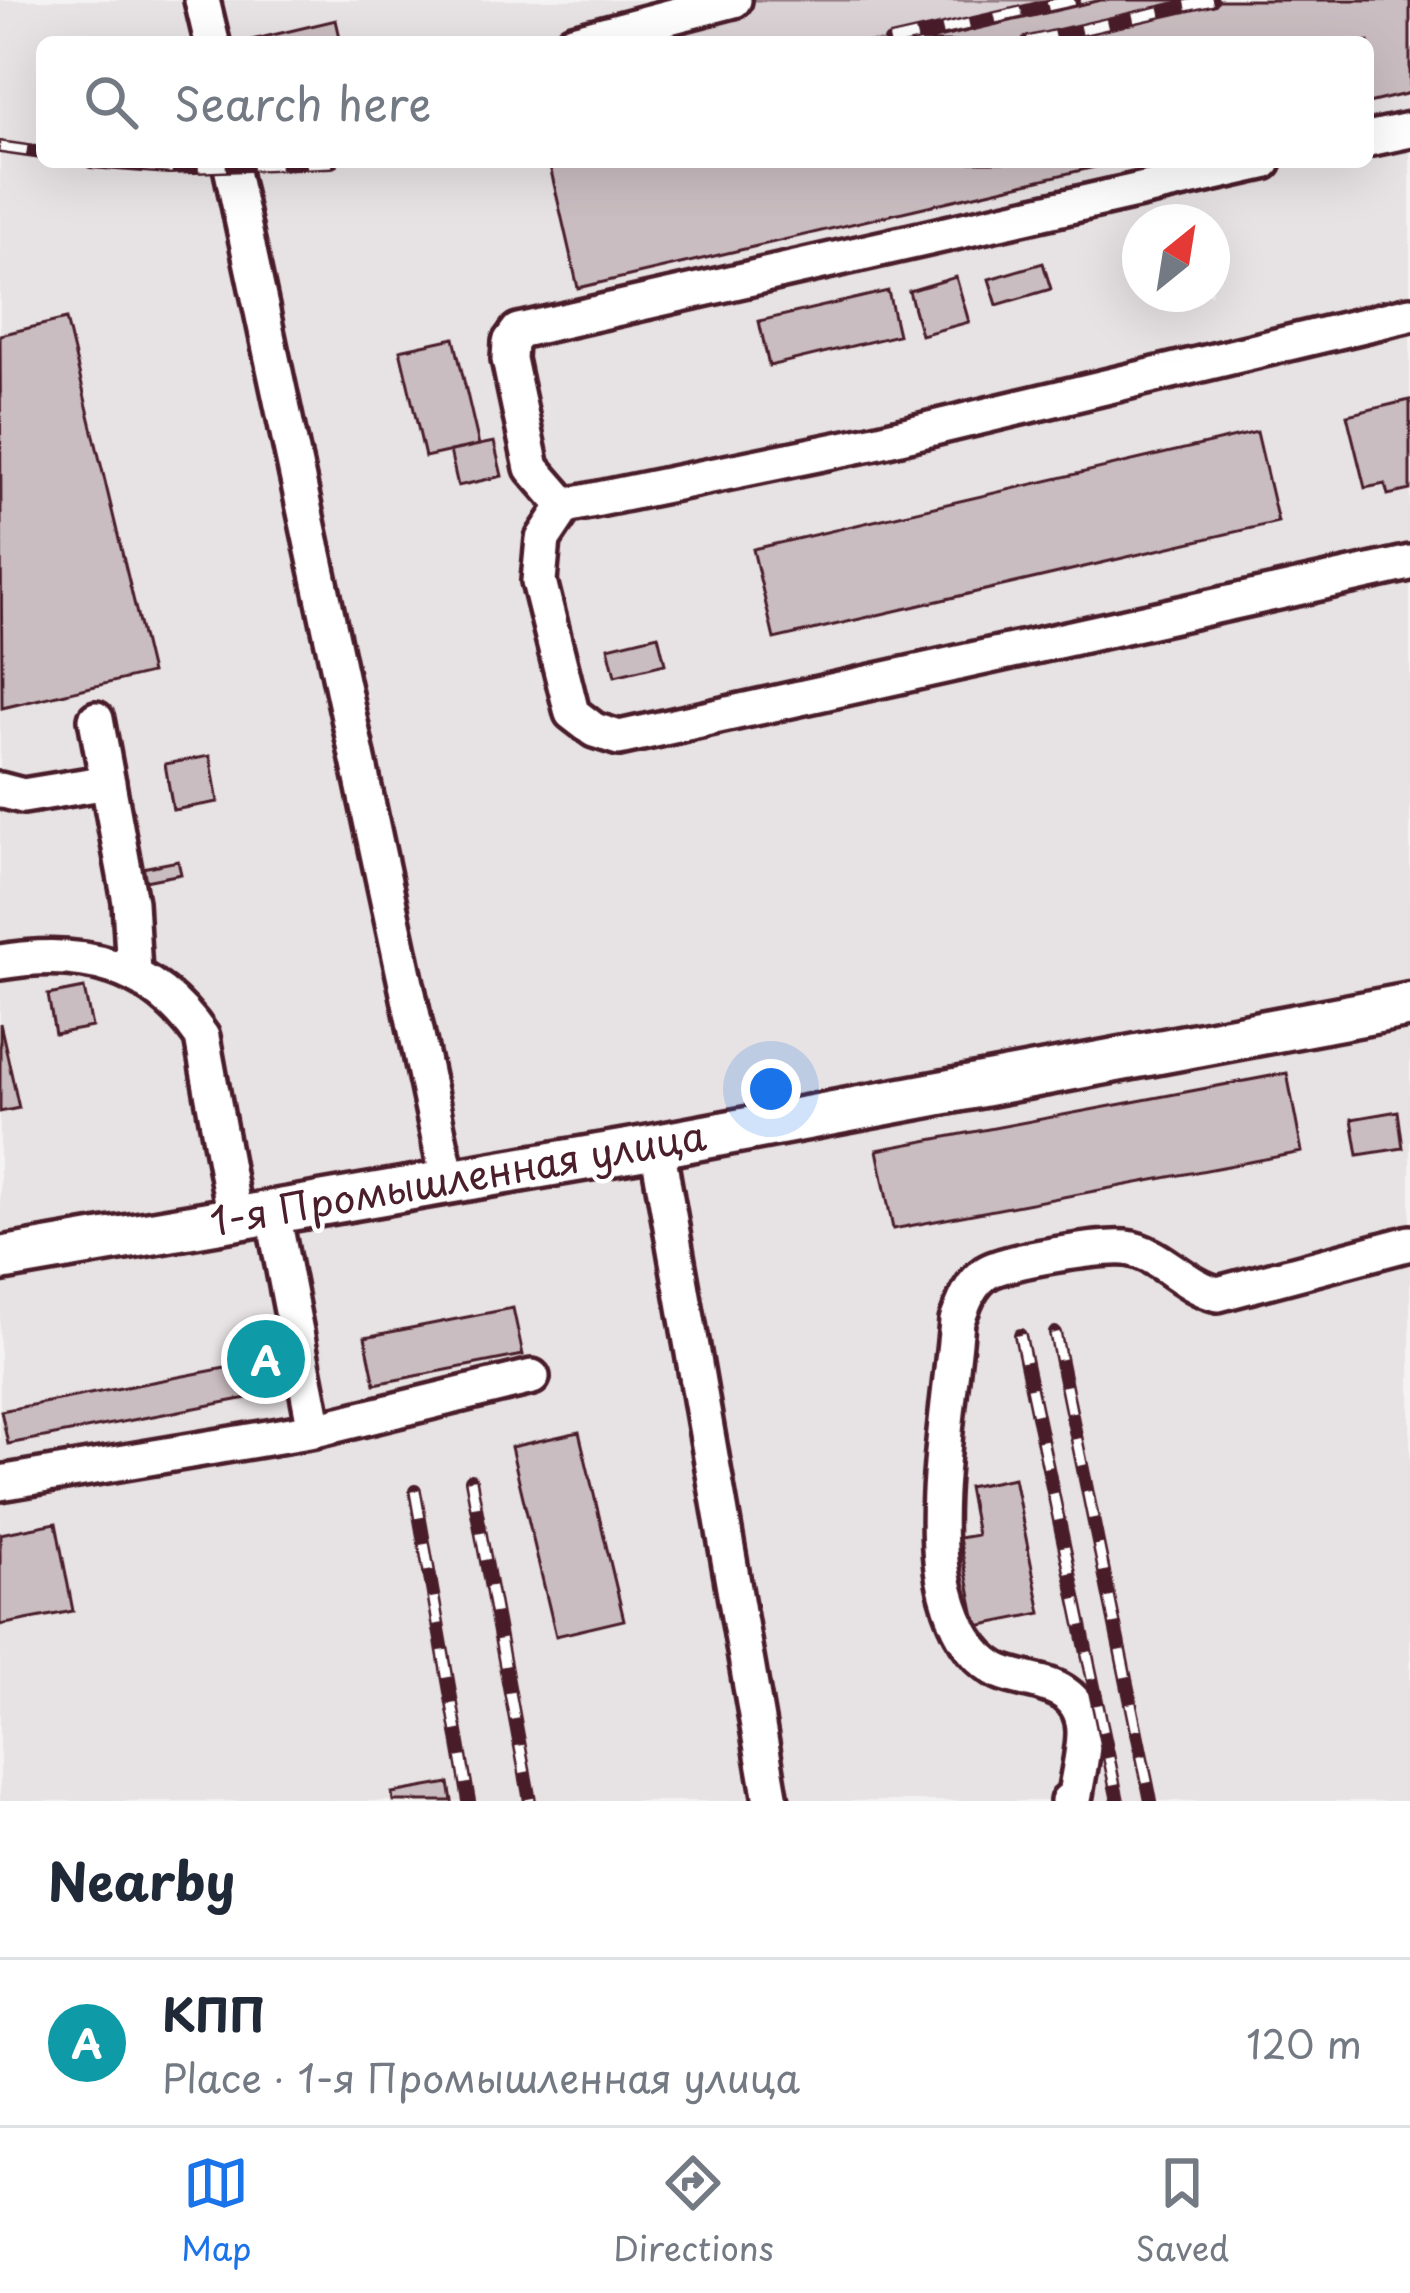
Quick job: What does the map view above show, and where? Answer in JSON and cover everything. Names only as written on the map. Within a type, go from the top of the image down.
[{"type":"main road","name":"1-я Промышленная улица","points":[[0,1259],[657,1146],[1410,1005]]},
{"type":"lane","points":[[202,0],[211,36]]},
{"type":"lane","points":[[596,36],[734,0]]},
{"type":"lane","points":[[1374,138],[1410,130]]},
{"type":"lane","points":[[231,168],[448,1180]]},
{"type":"lane","points":[[565,506],[532,468],[509,359],[510,342],[518,332],[1238,168]]},
{"type":"lane","points":[[1410,314],[871,443],[565,506],[542,538],[539,581],[572,713],[593,730],[619,738],[1410,563]]},
{"type":"lane","points":[[96,719],[130,902],[134,973]]},
{"type":"lane","points":[[0,790],[22,796],[108,782]]},
{"type":"lane","points":[[0,962],[61,954],[134,973],[172,1000],[202,1037],[315,1430]]},
{"type":"lane","points":[[657,1146],[771,1801]]},
{"type":"lane","points":[[1068,1801],[1075,1795],[1084,1728],[1072,1701],[1048,1683],[999,1672],[983,1660],[968,1647],[947,1594],[940,1543],[943,1498],[957,1321],[970,1288],[989,1270],[1127,1248],[1163,1264],[1192,1288],[1218,1294],[1410,1244]]},
{"type":"lane","points":[[0,1483],[315,1430],[532,1377]]},
{"type":"shaded area","points":[[0,0],[734,0],[596,36],[36,36],[36,168],[1374,168],[1374,36],[916,36],[1074,0],[1410,0],[1410,1801],[0,1801]]},
{"type":"shaded area","points":[[734,0],[1074,0],[916,36],[596,36]]},
{"type":"building","points":[[1101,0],[1410,0],[1410,93],[1374,102],[1374,36],[947,36]]},
{"type":"building","points":[[336,20],[340,36],[268,36]]},
{"type":"building","points":[[550,168],[1090,168],[578,288]]},
{"type":"building","points":[[1043,263],[1051,289],[997,305],[989,279]]},
{"type":"building","points":[[956,277],[969,322],[921,335],[909,291]]},
{"type":"building","points":[[888,291],[898,335],[769,366],[759,321]]},
{"type":"building","points":[[66,319],[151,673],[2,708],[0,335]]},
{"type":"building","points":[[454,338],[479,445],[425,457],[400,350]]},
{"type":"building","points":[[1410,400],[1410,490],[1388,495],[1385,484],[1365,488],[1347,415]]},
{"type":"building","points":[[1257,432],[1278,522],[774,639],[753,549]]},
{"type":"building","points":[[494,442],[502,476],[458,486],[450,451]]},
{"type":"building","points":[[658,635],[665,664],[615,676],[608,647]]},
{"type":"building","points":[[210,756],[218,802],[173,810],[165,764]]},
{"type":"building","points":[[178,861],[181,874],[140,882],[137,869]]},
{"type":"building","points":[[84,988],[92,1027],[55,1034],[48,995]]},
{"type":"building","points":[[0,1023],[19,1108],[0,1112]]},
{"type":"building","points":[[1287,1073],[1302,1152],[893,1229],[877,1150]]},
{"type":"building","points":[[1398,1111],[1403,1148],[1358,1155],[1352,1119]]},
{"type":"building","points":[[513,1308],[523,1355],[375,1384],[365,1337]]},
{"type":"building","points":[[275,1348],[278,1366],[257,1370],[254,1352]]},
{"type":"building","points":[[246,1364],[252,1397],[8,1444],[1,1411]]},
{"type":"building","points":[[579,1432],[624,1620],[556,1636],[511,1447]]},
{"type":"building","points":[[1014,1478],[1041,1613],[977,1626],[959,1538],[977,1535],[968,1487]]},
{"type":"building","points":[[56,1523],[73,1611],[0,1625],[0,1534]]},
{"type":"building","points":[[449,1783],[452,1801],[393,1801],[392,1793]]},
{"type":"railway","points":[[916,36],[1074,0]]},
{"type":"railway","points":[[1054,36],[1212,0]]},
{"type":"railway","points":[[0,147],[36,152]]},
{"type":"railway","points":[[1055,1333],[1151,1801]]},
{"type":"railway","points":[[1020,1335],[1118,1801]]},
{"type":"railway","points":[[471,1480],[530,1801]]},
{"type":"railway","points":[[415,1491],[469,1801]]},
{"type":"place","name":"КПП","points":[[266,1359]]}]
